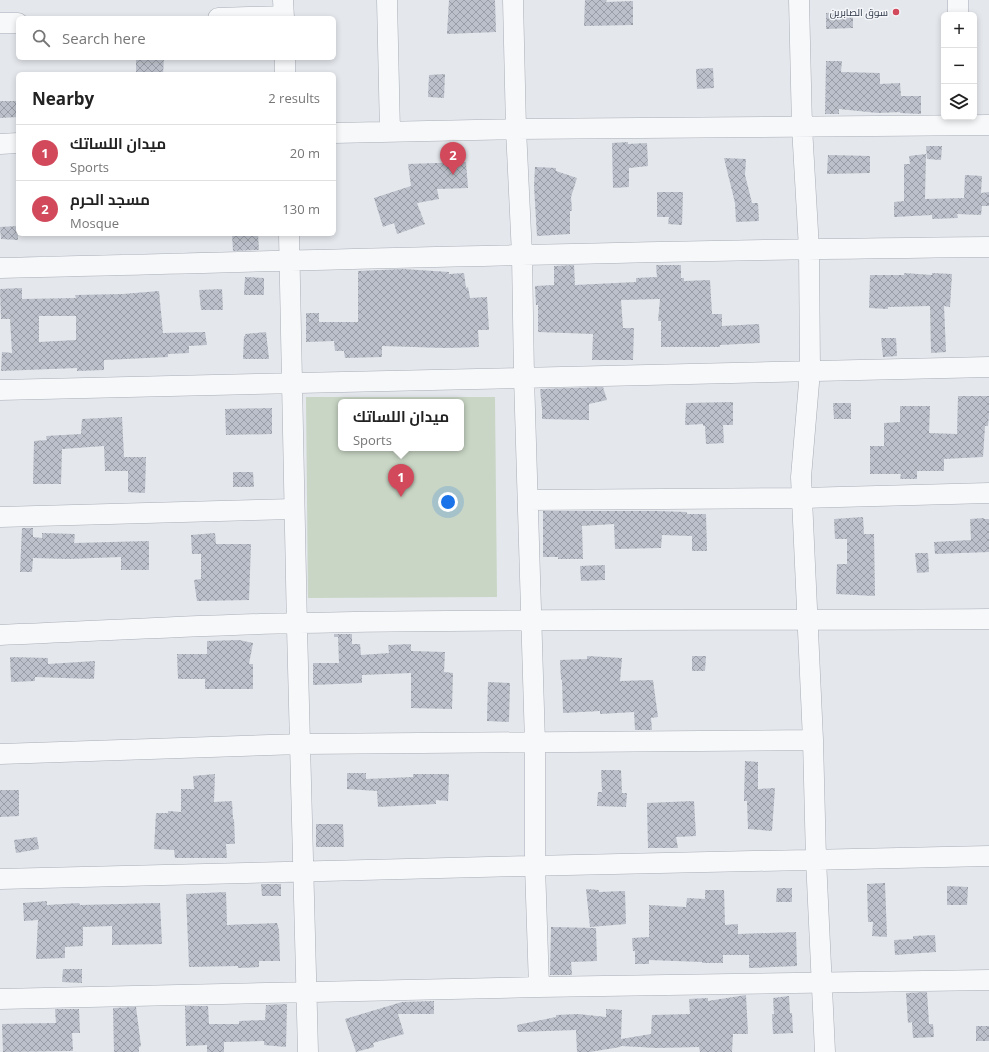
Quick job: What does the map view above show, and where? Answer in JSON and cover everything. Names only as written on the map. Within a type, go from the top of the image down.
[{"type":"street","points":[[387,0],[390,132]]},
{"type":"street","points":[[513,0],[516,129],[522,255],[524,377],[535,743],[535,866],[539,987]]},
{"type":"street","points":[[799,0],[802,127],[809,249],[810,371],[802,461],[802,498],[825,1052]]},
{"type":"street","points":[[958,0],[958,12]]},
{"type":"street","points":[[240,16],[283,12]]},
{"type":"street","points":[[0,23],[16,23]]},
{"type":"street","points":[[285,60],[285,72]]},
{"type":"street","points":[[336,133],[516,129],[802,127],[956,121],[989,125]]},
{"type":"street","points":[[0,144],[16,143]]},
{"type":"street","points":[[289,236],[291,383],[308,1052]]},
{"type":"street","points":[[0,268],[522,255],[989,247]]},
{"type":"street","points":[[0,390],[989,367]]},
{"type":"street","points":[[528,500],[802,498],[989,493]]},
{"type":"street","points":[[0,517],[294,508]]},
{"type":"street","points":[[0,635],[297,623],[531,620],[989,619]]},
{"type":"street","points":[[0,754],[301,744],[813,740]]},
{"type":"street","points":[[0,878],[989,856]]},
{"type":"street","points":[[0,999],[539,987],[989,980]]},
{"type":"green space","points":[[306,397],[495,397],[497,597],[308,598]]},
{"type":"building","points":[[449,0],[495,0],[496,32],[447,34]]},
{"type":"building","points":[[585,0],[607,0],[606,2],[633,1],[633,25],[584,26]]},
{"type":"building","points":[[853,12],[853,28],[826,29],[826,13]]},
{"type":"building","points":[[136,60],[164,60],[163,72],[136,72]]},
{"type":"building","points":[[826,61],[842,61],[841,72],[880,73],[880,84],[900,83],[901,96],[921,96],[921,114],[900,112],[878,113],[839,109],[839,114],[825,114]]},
{"type":"building","points":[[713,68],[714,88],[697,89],[696,69]]},
{"type":"building","points":[[445,74],[444,98],[428,97],[429,75]]},
{"type":"building","points":[[0,101],[16,101],[16,117],[0,118]]},
{"type":"building","points":[[628,142],[628,144],[647,143],[648,166],[629,168],[629,187],[613,188],[612,143]]},
{"type":"building","points":[[926,146],[942,146],[941,160],[927,159]]},
{"type":"building","points":[[926,154],[925,199],[964,198],[965,175],[982,176],[981,193],[989,192],[989,206],[982,206],[981,215],[957,214],[958,218],[932,219],[932,215],[894,217],[894,202],[904,201],[904,164],[910,164],[909,156]]},
{"type":"building","points":[[828,155],[870,156],[870,173],[827,174]]},
{"type":"building","points":[[724,158],[746,159],[745,175],[752,203],[758,203],[759,221],[736,222],[735,203]]},
{"type":"building","points":[[466,162],[468,188],[437,189],[439,199],[417,203],[425,224],[397,234],[394,223],[383,227],[374,198],[411,186],[408,164]]},
{"type":"building","points":[[535,167],[556,168],[556,171],[577,178],[571,197],[572,211],[570,211],[570,234],[537,236],[534,186]]},
{"type":"building","points":[[657,192],[683,192],[682,225],[668,224],[669,217],[657,217]]},
{"type":"building","points":[[16,226],[16,236],[18,236],[18,240],[1,239],[0,227]]},
{"type":"building","points":[[232,236],[258,236],[259,250],[233,251]]},
{"type":"building","points":[[574,265],[575,285],[636,282],[636,278],[657,277],[656,265],[681,265],[681,278],[684,278],[684,281],[710,280],[712,314],[722,314],[722,326],[759,324],[760,343],[720,345],[720,347],[661,347],[661,321],[658,321],[660,299],[621,300],[623,328],[634,328],[633,360],[592,360],[593,334],[538,332],[538,305],[536,305],[535,286],[554,285],[554,266]]},
{"type":"building","points":[[403,269],[449,272],[449,274],[464,273],[466,288],[468,287],[470,298],[487,297],[489,330],[478,330],[479,347],[446,348],[382,346],[382,357],[345,358],[344,351],[335,351],[334,341],[306,342],[306,313],[319,313],[319,322],[358,322],[358,271]]},
{"type":"building","points":[[904,273],[932,275],[932,273],[952,274],[950,307],[944,306],[946,352],[931,353],[930,306],[888,307],[888,309],[869,308],[870,275],[904,275]]},
{"type":"building","points":[[245,277],[264,278],[264,295],[244,295]]},
{"type":"building","points":[[22,288],[22,299],[76,298],[75,295],[123,294],[159,291],[163,333],[205,332],[207,345],[189,346],[189,353],[168,354],[168,357],[104,360],[104,370],[77,371],[77,368],[1,371],[2,352],[12,353],[10,319],[1,319],[0,289]],"holes":[[[39,316],[76,316],[76,340],[39,342]]]},
{"type":"building","points":[[222,289],[223,310],[201,310],[199,290]]},
{"type":"building","points":[[266,332],[269,359],[243,359],[245,334]]},
{"type":"building","points":[[881,338],[896,338],[897,356],[883,357]]},
{"type":"building","points":[[603,387],[607,400],[589,404],[589,420],[542,419],[540,389]]},
{"type":"building","points":[[958,396],[989,396],[988,426],[985,426],[983,457],[944,459],[944,471],[917,471],[917,479],[900,479],[901,474],[870,474],[870,446],[884,446],[884,423],[900,422],[900,406],[930,406],[929,433],[957,434]]},
{"type":"building","points":[[733,402],[733,425],[723,425],[724,443],[706,444],[705,426],[703,426],[703,424],[685,425],[686,403]]},
{"type":"building","points":[[833,403],[851,403],[851,419],[834,419]]},
{"type":"building","points":[[272,408],[272,434],[226,435],[225,409]]},
{"type":"building","points":[[122,417],[124,457],[146,457],[145,493],[128,492],[128,471],[105,471],[104,446],[62,449],[61,484],[33,484],[34,441],[47,440],[46,436],[81,434],[82,419]]},
{"type":"building","points":[[233,472],[253,472],[254,487],[233,487]]},
{"type":"building","points":[[543,511],[657,511],[706,514],[707,551],[692,551],[692,536],[662,535],[661,548],[615,549],[614,524],[582,526],[583,559],[558,559],[558,557],[543,557]]},
{"type":"building","points":[[863,517],[864,534],[874,534],[875,596],[836,594],[837,564],[847,564],[847,539],[835,539],[834,519]]},
{"type":"building","points":[[970,519],[989,519],[989,552],[935,554],[934,542],[971,540]]},
{"type":"building","points":[[22,528],[33,528],[33,537],[42,538],[42,533],[75,534],[74,543],[149,541],[149,570],[121,570],[121,557],[68,559],[33,558],[32,572],[20,572]]},
{"type":"building","points":[[215,533],[216,544],[251,544],[249,600],[197,601],[194,580],[201,579],[201,554],[192,554],[191,535]]},
{"type":"building","points":[[915,553],[928,553],[929,572],[917,573]]},
{"type":"building","points":[[605,565],[605,580],[581,581],[580,566]]},
{"type":"building","points":[[334,634],[352,634],[352,644],[360,644],[361,655],[389,653],[388,645],[411,644],[411,651],[445,652],[444,672],[453,673],[452,709],[411,708],[411,673],[362,675],[362,683],[313,685],[313,663],[339,663],[338,637],[334,637]]},
{"type":"building","points":[[239,640],[253,643],[249,664],[253,664],[253,689],[205,689],[205,679],[178,679],[177,654],[207,654],[207,641]]},
{"type":"building","points":[[587,656],[622,658],[620,681],[653,680],[658,717],[651,718],[652,730],[635,730],[634,712],[600,714],[600,711],[563,713],[560,660],[587,659]]},
{"type":"building","points":[[692,656],[706,656],[705,671],[692,671]]},
{"type":"building","points":[[10,657],[48,658],[48,664],[95,661],[94,679],[35,677],[35,681],[11,682]]},
{"type":"building","points":[[488,682],[510,683],[509,722],[487,721]]},
{"type":"building","points":[[745,761],[758,762],[758,789],[775,788],[772,831],[748,829],[747,801],[744,801]]},
{"type":"building","points":[[601,770],[621,770],[622,793],[627,793],[626,807],[597,806],[598,792],[602,792]]},
{"type":"building","points":[[347,773],[366,773],[366,779],[413,777],[413,774],[449,774],[448,801],[436,800],[436,804],[378,807],[377,791],[347,789]]},
{"type":"building","points":[[215,774],[214,802],[232,801],[235,844],[226,844],[227,858],[175,858],[174,850],[154,849],[156,813],[168,813],[168,811],[181,812],[181,789],[194,789],[193,776]]},
{"type":"building","points":[[0,790],[19,790],[19,816],[0,817]]},
{"type":"building","points":[[694,801],[696,836],[676,837],[678,848],[648,848],[647,803]]},
{"type":"building","points":[[316,824],[343,824],[344,847],[316,847]]},
{"type":"building","points":[[37,837],[39,849],[16,853],[14,840]]},
{"type":"building","points":[[885,883],[887,937],[872,936],[873,922],[868,922],[867,884]]},
{"type":"building","points":[[261,884],[281,884],[281,896],[262,896]]},
{"type":"building","points":[[947,886],[968,887],[967,905],[947,905]]},
{"type":"building","points":[[777,888],[792,888],[792,902],[776,902]]},
{"type":"building","points":[[586,889],[599,890],[599,892],[625,891],[626,924],[590,927]]},
{"type":"building","points":[[705,890],[724,890],[725,925],[738,924],[738,934],[796,932],[797,966],[749,968],[749,955],[723,955],[723,963],[649,960],[649,964],[635,964],[635,951],[633,951],[632,938],[649,937],[649,905],[686,907],[687,898],[705,899]]},
{"type":"building","points":[[226,892],[227,925],[277,923],[279,930],[280,961],[259,961],[259,967],[189,967],[186,894]]},
{"type":"building","points":[[47,901],[47,905],[79,903],[80,905],[160,903],[162,944],[112,945],[112,926],[83,927],[83,946],[65,947],[65,958],[36,959],[38,920],[24,921],[23,903]]},
{"type":"building","points":[[551,927],[596,928],[597,961],[571,962],[572,975],[550,975]]},
{"type":"building","points":[[935,935],[936,952],[895,955],[894,940],[913,939],[913,936]]},
{"type":"building","points":[[63,969],[82,969],[82,983],[62,982]]},
{"type":"building","points":[[927,992],[929,1024],[933,1024],[934,1037],[913,1038],[912,1022],[908,1023],[906,993]]},
{"type":"building","points":[[746,995],[748,1034],[733,1034],[732,1052],[700,1052],[699,1047],[657,1048],[621,1046],[590,1052],[577,1052],[576,1030],[518,1032],[517,1025],[556,1017],[556,1015],[578,1014],[606,1017],[606,1009],[622,1010],[621,1039],[651,1034],[652,1015],[690,1014],[689,999],[708,998],[708,1001]]},
{"type":"building","points":[[789,996],[793,1033],[773,1034],[773,998]]},
{"type":"building","points":[[434,1001],[434,1014],[398,1014],[404,1034],[373,1043],[374,1047],[356,1052],[345,1019],[402,1002]]},
{"type":"building","points":[[287,1004],[286,1047],[264,1045],[264,1041],[224,1042],[224,1052],[207,1052],[207,1045],[186,1046],[185,1006],[208,1006],[209,1024],[239,1024],[239,1021],[265,1020],[266,1005]]},
{"type":"building","points":[[136,1007],[141,1046],[139,1047],[139,1052],[114,1052],[113,1008]]},
{"type":"building","points":[[55,1009],[79,1009],[80,1033],[72,1033],[73,1051],[3,1052],[2,1024],[56,1023]]},
{"type":"building","points":[[976,1026],[989,1026],[989,1041],[976,1041]]},
{"type":"place","name":"سوق الصابرين","points":[[896,12]]},
{"type":"place","name":"مسجد الحرم","points":[[453,175]]},
{"type":"place","name":"ميدان اللساتك","points":[[401,497]]}]
